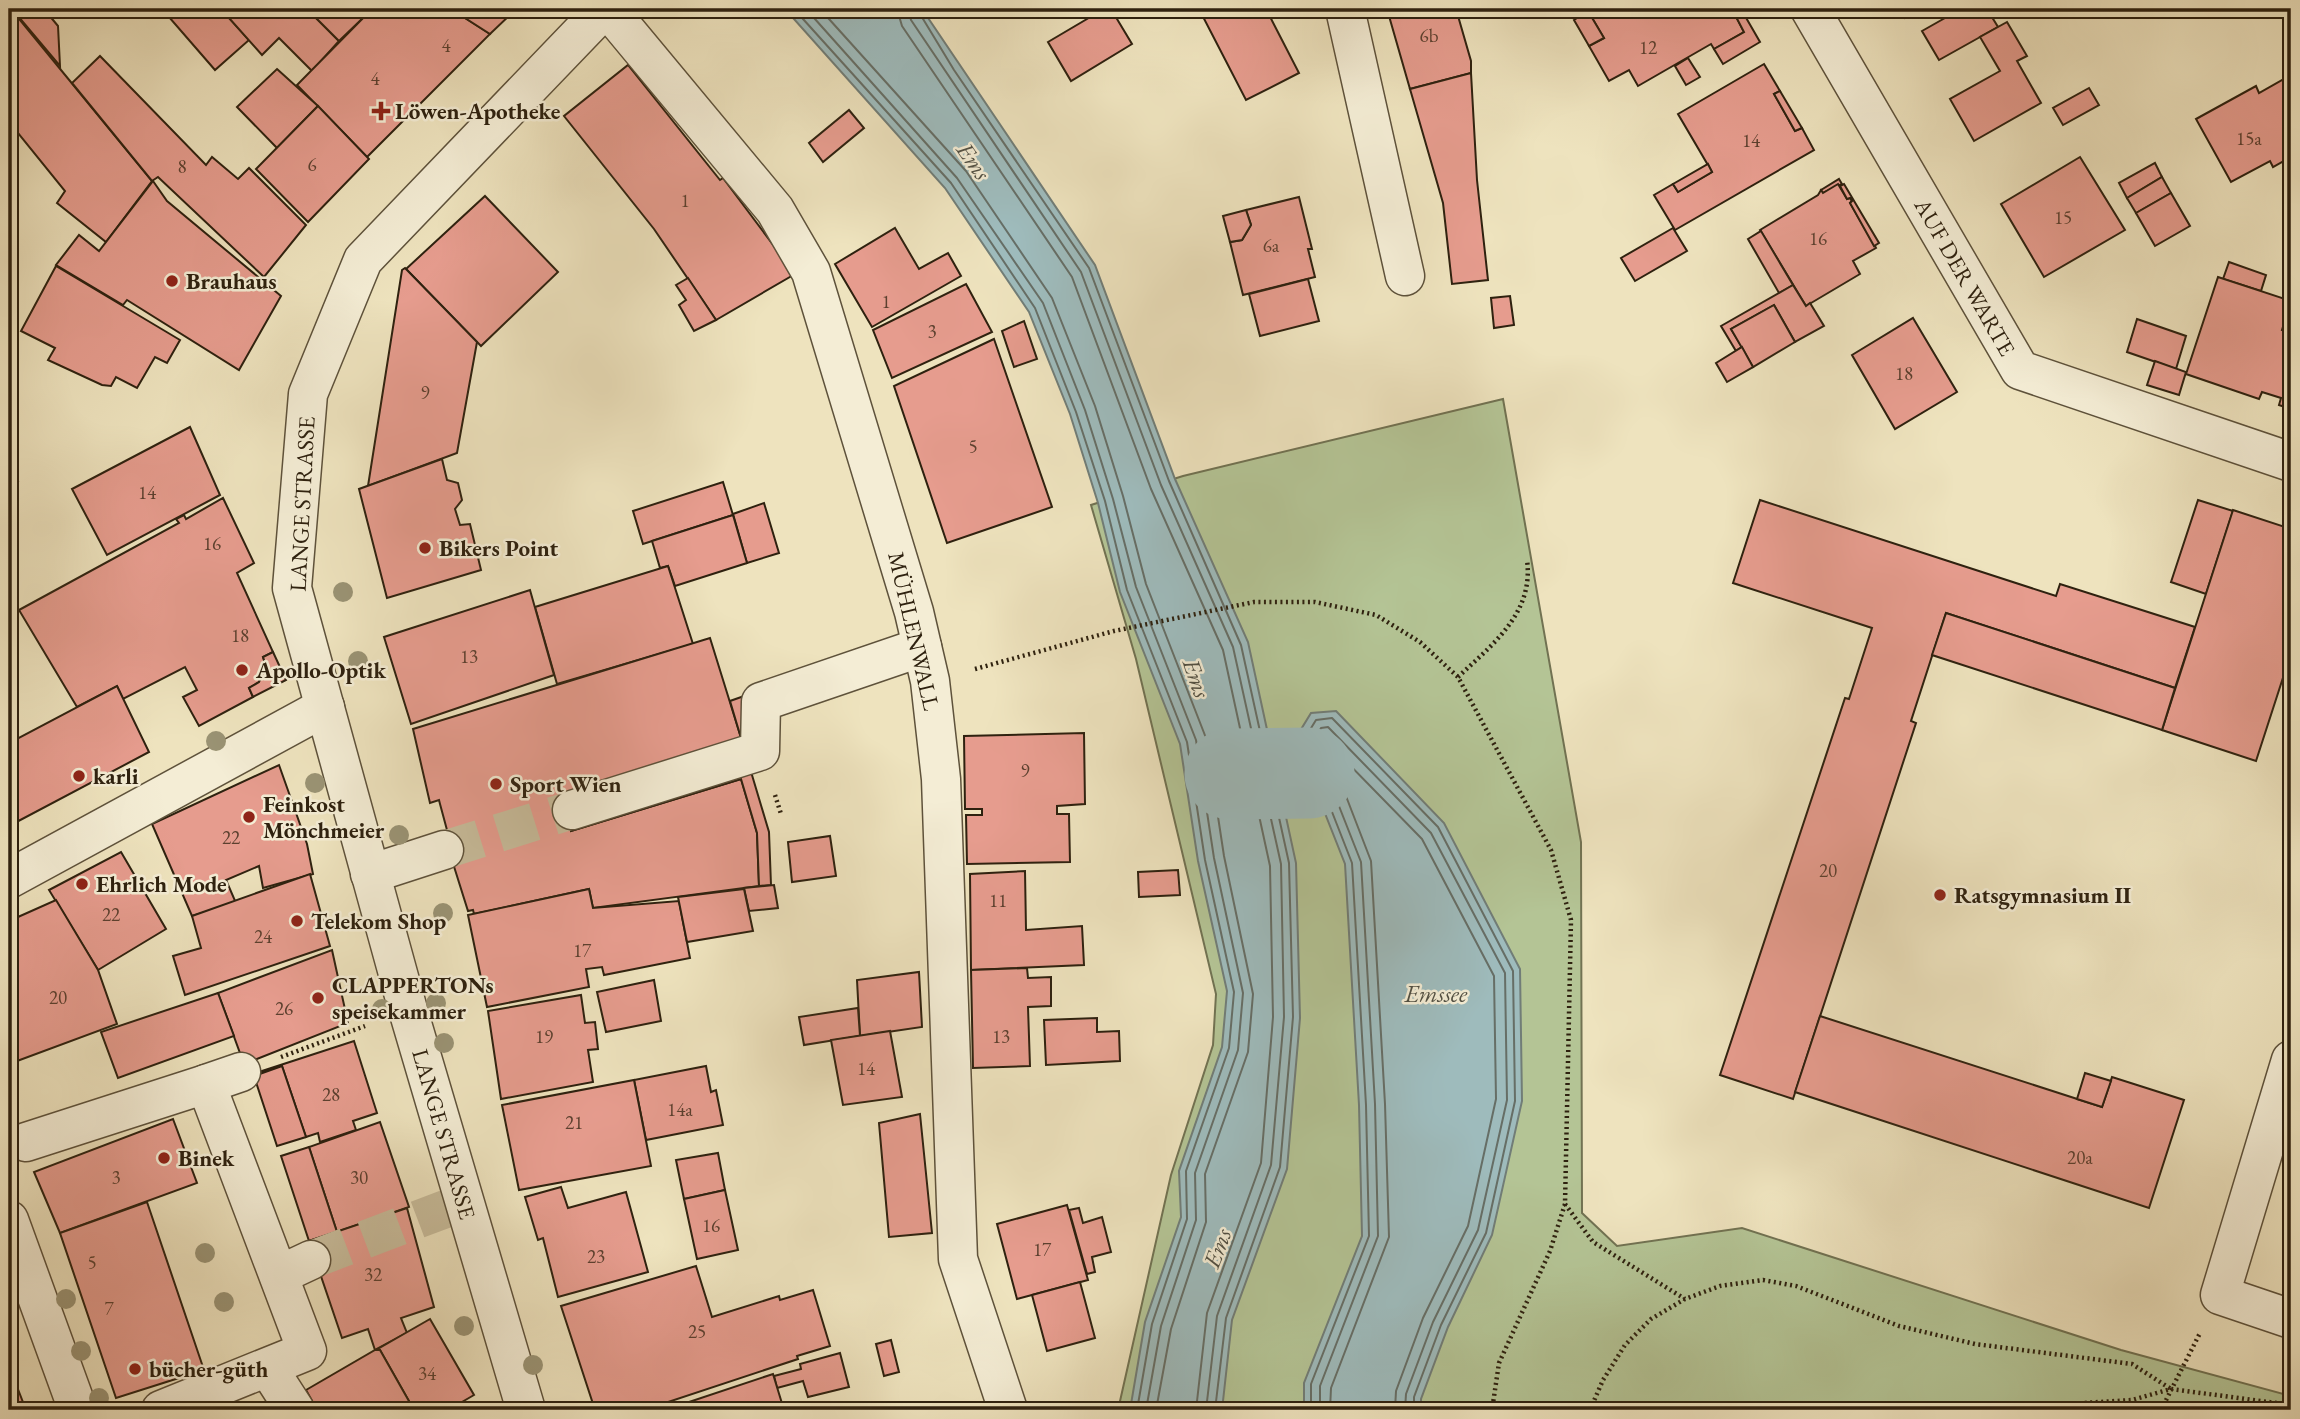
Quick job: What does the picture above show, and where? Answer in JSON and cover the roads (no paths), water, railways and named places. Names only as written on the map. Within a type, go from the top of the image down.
[{"type":"street","name":"MÜHLENWALL","points":[[606,9],[775,210],[811,272],[866,447],[926,664],[942,803],[958,1259],[1008,1410]]},
{"type":"street","name":"LANGE STRASSE","points":[[526,1410],[408,1010],[292,588],[308,394],[363,260],[606,9]]},
{"type":"street","points":[[1345,9],[1405,276]]},
{"type":"street","name":"AUF DER WARTE","points":[[1810,9],[2020,370],[2291,461]]},
{"type":"street","points":[[572,810],[760,751],[761,702],[926,664]]},
{"type":"street","points":[[9,879],[325,707]]},
{"type":"street","points":[[370,874],[444,850]]},
{"type":"street","points":[[2291,1060],[2220,1295],[2291,1319]]},
{"type":"street","points":[[26,1142],[224,1078],[295,1268],[307,1351],[161,1410]]},
{"type":"street","points":[[9,1220],[78,1410]]},
{"type":"street","points":[[268,1368],[295,1410]]},
{"type":"water","name":"Ems","points":[[785,9],[922,9],[1095,265],[1175,479],[1248,642],[1296,863],[1300,1018],[1287,1169],[1232,1320],[1222,1410],[1130,1410],[1145,1322],[1181,1217],[1179,1171],[1222,1047],[1227,991],[1198,861],[1180,744],[1120,592],[1098,503],[1070,414],[1029,312],[945,188]]},
{"type":"water","name":"Emssee","points":[[1336,711],[1444,823],[1520,969],[1522,1101],[1492,1235],[1448,1327],[1421,1399],[1421,1410],[1304,1410],[1304,1383],[1362,1236],[1359,1105],[1345,864],[1309,773],[1300,731],[1311,713]]},
{"type":"waterway","points":[[1230,774],[1309,773]]},
{"type":"tunnel","points":[[444,850],[572,810]]},
{"type":"tunnel","points":[[311,1260],[464,1202]]},
{"type":"place","name":"Löwen-Apotheke","points":[[381,111]]},
{"type":"place","name":"Brauhaus","points":[[172,281]]},
{"type":"place","name":"Bikers Point","points":[[425,548]]},
{"type":"place","name":"Apollo-Optik","points":[[242,670]]},
{"type":"place","name":"karli","points":[[79,776]]},
{"type":"place","name":"Sport Wien","points":[[496,784]]},
{"type":"place","name":"Feinkost Mönchmeier","points":[[249,817]]},
{"type":"place","name":"Ehrlich Mode","points":[[82,884]]},
{"type":"place","name":"Ratsgymnasium II","points":[[1940,895]]},
{"type":"place","name":"Telekom Shop","points":[[297,921]]},
{"type":"place","name":"CLAPPERTONs speisekammer","points":[[318,998]]},
{"type":"place","name":"Binek","points":[[164,1158]]},
{"type":"place","name":"bücher-güth","points":[[135,1369]]}]
